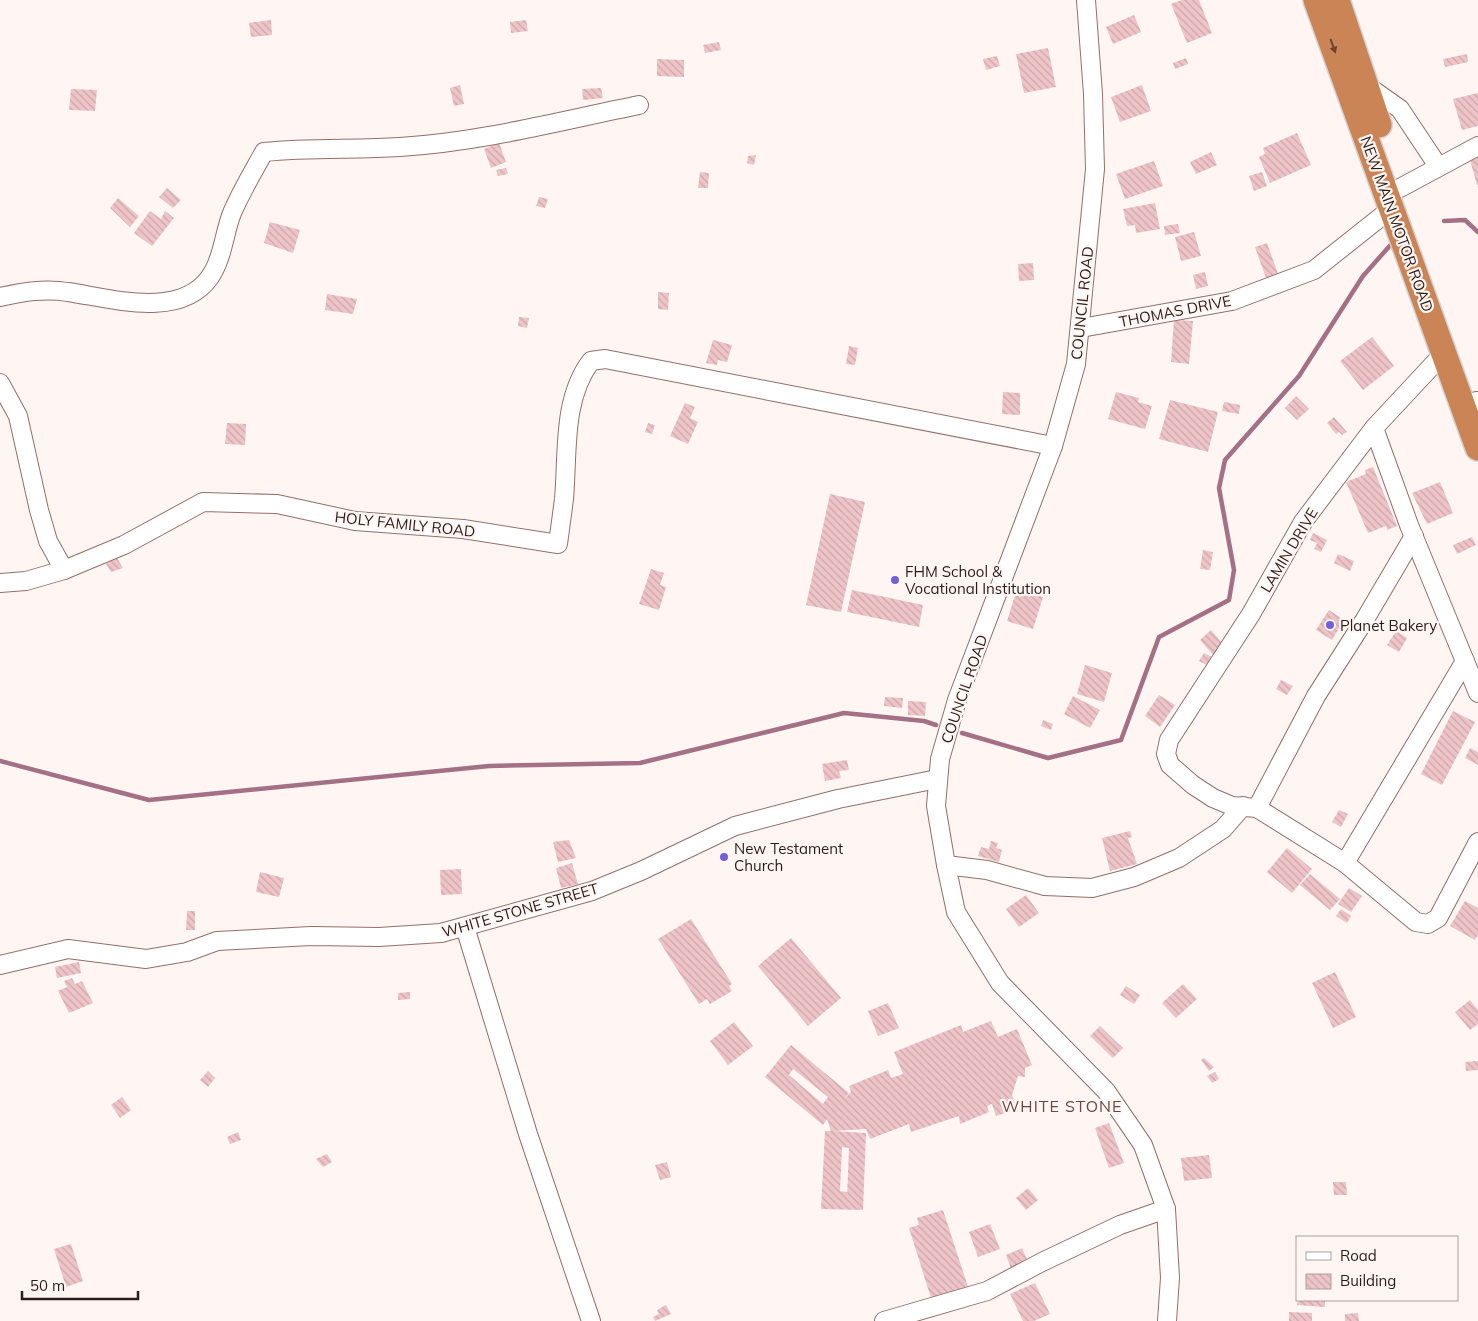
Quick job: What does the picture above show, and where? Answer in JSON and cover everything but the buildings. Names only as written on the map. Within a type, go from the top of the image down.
[{"type":"highway","name":"NEW MAIN MOTOR ROAD","points":[[1316,0],[1477,403]]},
{"type":"highway","name":"NEW MAIN MOTOR ROAD","points":[[1337,0],[1366,85],[1396,198],[1443,354],[1478,448]]},
{"type":"street","name":"COUNCIL ROAD","points":[[1086,0],[1093,94],[1095,169],[1076,364],[1052,446],[957,700],[937,779],[936,806],[956,912],[1000,983],[1106,1090],[1143,1145],[1166,1209],[1170,1278],[1167,1321]]},
{"type":"street","points":[[1366,85],[1400,109],[1438,166]]},
{"type":"street","points":[[0,297],[42,290],[68,292],[135,304],[187,296],[203,286],[212,275],[232,214],[264,152],[293,149],[400,147],[447,142],[639,105]]},
{"type":"street","name":"THOMAS DRIVE","points":[[1081,328],[1232,301],[1314,270],[1396,198],[1438,166],[1478,146]]},
{"type":"street","name":"LAMIN DRIVE","points":[[1250,807],[1232,806],[1213,798],[1193,786],[1170,765],[1166,754],[1170,740],[1251,614],[1303,522],[1374,428],[1443,354]]},
{"type":"street","name":"HOLY FAMILY ROAD","points":[[0,583],[26,581],[64,570],[124,545],[203,502],[277,504],[355,521],[463,529],[558,544],[574,397],[583,372],[591,361],[605,359],[1052,446]]},
{"type":"street","points":[[0,383],[18,416],[38,510],[48,541],[64,570]]},
{"type":"street","points":[[1374,428],[1414,536],[1478,693]]},
{"type":"street","points":[[946,865],[987,870],[1044,886],[1092,888],[1134,877],[1179,858],[1222,829],[1250,807],[1316,696],[1374,605],[1414,536]]},
{"type":"street","points":[[1345,863],[1465,661]]},
{"type":"street","name":"WHITE STONE STREET","points":[[0,965],[68,948],[146,959],[187,952],[217,941],[311,936],[379,937],[441,933],[592,891],[641,871],[735,826],[803,807],[937,779]]},
{"type":"street","points":[[1250,807],[1345,863],[1416,922],[1428,924],[1438,918],[1478,842]]},
{"type":"street","points":[[465,927],[528,1134],[590,1321]]},
{"type":"street","points":[[884,1321],[987,1291],[1042,1262],[1120,1225],[1166,1209]]},
{"type":"waterway","points":[[1444,221],[1465,220],[1478,232]]},
{"type":"waterway","points":[[962,733],[1048,758],[1121,740],[1159,637],[1229,600],[1234,570],[1219,488],[1225,460],[1299,376],[1363,276],[1394,241]]},
{"type":"waterway","points":[[0,761],[149,800],[489,766],[640,763],[844,713],[924,721],[936,725]]},
{"type":"place","name":"FHM School & Vocational Institution","points":[[895,580]]},
{"type":"place","name":"Planet Bakery","points":[[1330,625]]},
{"type":"place","name":"New Testament Church","points":[[724,857]]},
{"type":"district","name":"WHITE STONE","points":[[1062,1106]]}]
